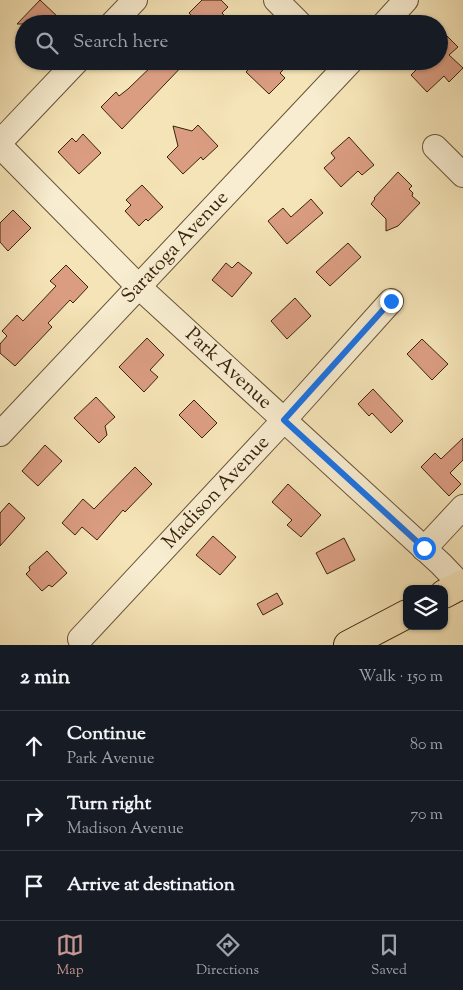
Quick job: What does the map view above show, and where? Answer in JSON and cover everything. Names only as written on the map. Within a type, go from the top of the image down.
[{"type":"main road","points":[[348,645],[403,616]]},
{"type":"street","points":[[121,15],[135,0]]},
{"type":"street","points":[[276,0],[291,15]]},
{"type":"street","points":[[392,15],[406,0]]},
{"type":"street","points":[[0,142],[68,70]]},
{"type":"street","name":"Saratoga Avenue","points":[[0,434],[139,288],[339,70]]},
{"type":"street","name":"Park Avenue","points":[[0,146],[139,288],[424,548],[458,588]]},
{"type":"street","points":[[435,147],[463,175]]},
{"type":"street","name":"Madison Avenue","points":[[80,638],[284,420],[391,301]]},
{"type":"street","points":[[424,548],[463,506]]},
{"type":"building","points":[[40,0],[56,15],[26,15]]},
{"type":"building","points":[[202,0],[221,0],[228,7],[222,13],[224,15],[191,15],[189,13]]},
{"type":"building","points":[[448,37],[458,47],[449,55],[463,68],[449,82],[444,76],[427,92],[411,75],[416,70],[448,70]]},
{"type":"building","points":[[148,70],[178,70],[122,129],[101,107],[116,92],[119,96]]},
{"type":"building","points":[[248,70],[283,70],[280,73],[285,78],[269,94],[246,72]]},
{"type":"building","points":[[198,125],[218,146],[203,160],[201,157],[183,174],[167,157],[178,146],[173,126],[192,131]]},
{"type":"building","points":[[83,134],[101,153],[79,174],[58,152],[72,138],[76,142]]},
{"type":"building","points":[[349,137],[374,165],[362,175],[358,171],[341,187],[324,168],[335,158],[331,153]]},
{"type":"building","points":[[398,172],[412,186],[409,189],[413,193],[412,196],[420,203],[398,226],[386,231],[386,219],[371,204],[374,198]]},
{"type":"building","points":[[142,185],[163,207],[148,221],[146,219],[139,226],[125,211],[131,205],[126,200]]},
{"type":"building","points":[[311,199],[323,213],[287,244],[268,221],[283,208],[291,217]]},
{"type":"building","points":[[13,210],[31,228],[8,251],[0,242],[0,223]]},
{"type":"building","points":[[348,243],[361,257],[330,286],[316,272]]},
{"type":"building","points":[[238,262],[252,273],[232,297],[212,280],[226,263],[232,268]]},
{"type":"building","points":[[66,265],[88,287],[73,303],[70,300],[48,323],[52,327],[15,366],[0,353],[0,344],[7,336],[2,331],[17,315],[23,321],[56,286],[50,281]]},
{"type":"building","points":[[295,298],[311,316],[287,339],[271,321]]},
{"type":"building","points":[[147,338],[164,355],[150,370],[158,377],[144,392],[119,367]]},
{"type":"building","points":[[422,339],[448,364],[432,380],[407,354]]},
{"type":"building","points":[[373,389],[403,421],[391,433],[372,413],[369,416],[358,404]]},
{"type":"building","points":[[96,397],[115,417],[105,426],[107,435],[99,443],[74,418]]},
{"type":"building","points":[[194,400],[217,423],[202,438],[179,415]]},
{"type":"building","points":[[463,438],[463,460],[450,473],[461,484],[449,496],[421,467],[435,453],[441,459]]},
{"type":"building","points":[[45,445],[62,461],[38,486],[22,471]]},
{"type":"building","points":[[135,467],[152,484],[125,512],[123,510],[97,540],[82,527],[75,535],[62,523],[83,499],[94,509]]},
{"type":"building","points":[[288,484],[321,515],[301,537],[287,525],[292,520],[272,502]]},
{"type":"building","points":[[9,503],[25,518],[0,546],[0,513]]},
{"type":"building","points":[[213,536],[236,557],[220,575],[196,555]]},
{"type":"building","points":[[344,538],[355,560],[327,574],[316,553]]},
{"type":"building","points":[[47,551],[67,573],[52,587],[49,585],[42,591],[26,574],[30,570],[29,567]]},
{"type":"building","points":[[277,593],[283,604],[263,615],[257,604]]},
{"type":"route","points":[[391,301],[284,420],[424,548]]}]
